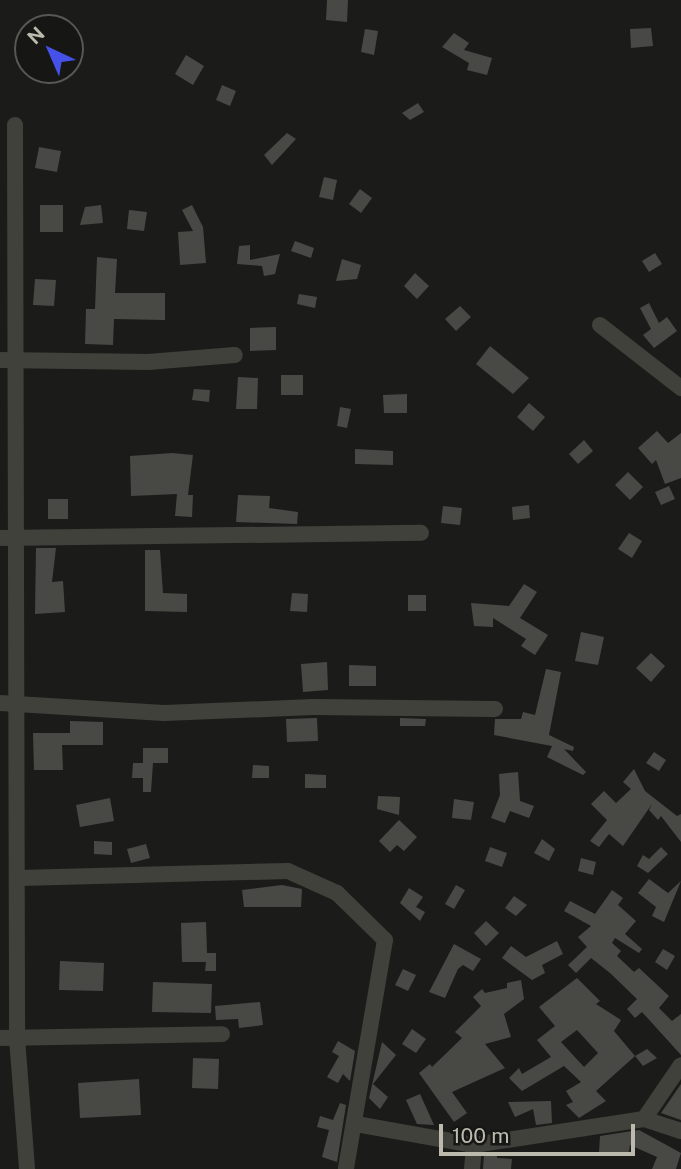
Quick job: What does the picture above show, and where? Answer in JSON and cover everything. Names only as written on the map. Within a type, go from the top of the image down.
[{"type":"street","points":[[15,125],[20,878],[18,1038],[27,1169]]},
{"type":"street","points":[[600,325],[681,388]]},
{"type":"street","points":[[0,360],[148,362],[235,355]]},
{"type":"street","points":[[0,538],[74,534],[219,538],[422,533]]},
{"type":"street","points":[[0,703],[163,713],[313,707],[495,709]]},
{"type":"street","points":[[20,878],[288,871],[337,893],[385,940],[356,1124],[346,1169]]},
{"type":"street","points":[[0,1038],[222,1034]]},
{"type":"street","points":[[644,1119],[681,1065]]},
{"type":"street","points":[[356,1124],[474,1145],[644,1119],[681,1131]]},
{"type":"street","points":[[472,1169],[474,1145]]},
{"type":"building","points":[[327,0],[348,0],[347,22],[326,20]]},
{"type":"building","points":[[651,28],[653,46],[631,48],[630,29]]},
{"type":"building","points":[[365,29],[378,31],[374,55],[361,52]]},
{"type":"building","points":[[454,33],[469,43],[464,50],[492,58],[487,75],[467,70],[469,63],[442,47]]},
{"type":"building","points":[[186,55],[204,66],[193,85],[175,74]]},
{"type":"building","points":[[222,85],[236,91],[230,106],[216,100]]},
{"type":"building","points":[[418,103],[424,112],[410,120],[402,113]]},
{"type":"building","points":[[287,133],[296,139],[272,165],[264,155]]},
{"type":"building","points":[[39,147],[61,151],[57,172],[35,168]]},
{"type":"building","points":[[324,177],[337,180],[333,200],[319,197]]},
{"type":"building","points":[[360,189],[372,198],[361,213],[349,204]]},
{"type":"building","points":[[40,205],[63,205],[63,232],[40,232]]},
{"type":"building","points":[[101,205],[103,223],[80,225],[85,207]]},
{"type":"building","points":[[192,205],[203,227],[206,263],[180,265],[178,232],[193,231],[182,210]]},
{"type":"building","points":[[129,210],[147,212],[144,231],[127,229]]},
{"type":"building","points":[[295,241],[314,248],[311,258],[291,251]]},
{"type":"building","points":[[250,245],[250,260],[280,254],[275,274],[264,276],[262,266],[237,264],[239,246]]},
{"type":"building","points":[[655,253],[662,264],[649,272],[642,261]]},
{"type":"building","points":[[97,257],[117,259],[115,293],[165,293],[165,320],[114,319],[113,345],[85,344],[86,309],[95,309]]},
{"type":"building","points":[[342,259],[361,265],[357,279],[336,281]]},
{"type":"building","points":[[415,273],[429,286],[417,299],[404,286]]},
{"type":"building","points":[[35,279],[56,280],[54,306],[33,305]]},
{"type":"building","points":[[299,294],[317,297],[315,308],[297,304]]},
{"type":"building","points":[[649,303],[659,323],[667,317],[677,331],[654,348],[643,335],[651,329],[640,308]]},
{"type":"building","points":[[460,306],[471,317],[456,331],[445,319]]},
{"type":"building","points":[[276,327],[276,350],[250,351],[250,328]]},
{"type":"building","points":[[490,346],[529,378],[513,394],[476,364]]},
{"type":"building","points":[[281,375],[303,375],[303,395],[281,395]]},
{"type":"building","points":[[238,377],[258,378],[257,409],[236,409]]},
{"type":"building","points":[[194,389],[210,390],[209,402],[192,400]]},
{"type":"building","points":[[407,394],[407,413],[384,413],[383,395]]},
{"type":"building","points":[[529,403],[545,417],[533,431],[517,417]]},
{"type":"building","points":[[340,407],[351,409],[347,428],[337,426]]},
{"type":"building","points":[[657,431],[668,443],[681,433],[681,478],[665,484],[656,460],[652,464],[638,448]]},
{"type":"building","points":[[584,440],[593,451],[578,464],[569,454]]},
{"type":"building","points":[[355,449],[393,451],[393,465],[355,464]]},
{"type":"building","points":[[172,453],[193,455],[188,495],[193,495],[192,517],[175,516],[177,494],[131,496],[130,456]]},
{"type":"building","points":[[628,472],[643,487],[630,500],[615,485]]},
{"type":"building","points":[[669,486],[675,499],[661,505],[655,492]]},
{"type":"building","points":[[238,495],[270,496],[269,508],[298,512],[297,524],[236,522]]},
{"type":"building","points":[[48,499],[68,499],[68,519],[48,519]]},
{"type":"building","points":[[529,505],[530,518],[513,520],[512,507]]},
{"type":"building","points":[[443,506],[462,508],[460,525],[441,523]]},
{"type":"building","points":[[629,533],[642,541],[632,558],[618,549]]},
{"type":"building","points":[[36,548],[56,548],[52,582],[63,581],[65,612],[35,614]]},
{"type":"building","points":[[145,550],[160,550],[163,593],[187,594],[187,612],[145,611]]},
{"type":"building","points":[[524,584],[537,592],[520,618],[548,635],[535,655],[521,646],[526,639],[493,618],[493,627],[474,626],[471,603],[509,606]]},
{"type":"building","points":[[292,593],[308,594],[307,612],[290,611]]},
{"type":"building","points":[[408,595],[426,595],[426,611],[408,611]]},
{"type":"building","points":[[581,632],[604,637],[598,665],[575,661]]},
{"type":"building","points":[[651,653],[665,666],[651,682],[636,668]]},
{"type":"building","points":[[327,662],[328,690],[303,692],[301,664]]},
{"type":"building","points":[[349,665],[376,666],[376,686],[349,686]]},
{"type":"building","points":[[546,669],[561,672],[549,735],[574,747],[573,751],[564,749],[586,772],[583,775],[547,757],[552,746],[494,735],[495,719],[521,719],[523,712],[535,715]]},
{"type":"building","points":[[317,718],[318,741],[287,742],[286,719]]},
{"type":"building","points":[[400,718],[426,719],[425,726],[400,726]]},
{"type":"building","points":[[70,721],[103,722],[103,745],[62,745],[63,770],[34,770],[33,733],[70,733]]},
{"type":"building","points":[[143,748],[168,748],[168,763],[153,763],[151,792],[143,792],[143,778],[132,778],[133,763],[143,763]]},
{"type":"building","points":[[654,752],[666,760],[659,771],[646,763]]},
{"type":"building","points":[[253,765],[269,766],[269,778],[252,778]]},
{"type":"building","points":[[634,769],[645,791],[677,816],[681,814],[681,842],[661,816],[658,820],[649,810],[652,804],[623,846],[609,834],[599,847],[590,841],[607,820],[591,804],[604,791],[616,803],[631,789],[623,782]]},
{"type":"building","points":[[518,772],[520,801],[534,806],[529,818],[510,811],[505,823],[491,818],[500,795],[499,774]]},
{"type":"building","points":[[305,774],[326,775],[326,788],[305,788]]},
{"type":"building","points":[[378,796],[400,797],[399,815],[377,809]]},
{"type":"building","points":[[110,798],[114,821],[80,827],[76,805]]},
{"type":"building","points":[[454,799],[474,802],[471,820],[452,818]]},
{"type":"building","points":[[399,820],[417,837],[404,851],[397,845],[390,852],[379,841]]},
{"type":"building","points":[[542,839],[555,849],[549,861],[534,853]]},
{"type":"building","points":[[94,841],[112,842],[112,855],[94,854]]},
{"type":"building","points":[[146,844],[150,858],[131,863],[127,849]]},
{"type":"building","points":[[490,847],[507,853],[502,867],[485,861]]},
{"type":"building","points":[[661,847],[668,854],[648,873],[637,866],[643,855],[649,859]]},
{"type":"building","points":[[581,858],[596,862],[593,875],[578,871]]},
{"type":"building","points":[[649,879],[668,893],[681,881],[664,922],[652,916],[656,907],[638,893]]},
{"type":"building","points":[[282,885],[302,889],[301,907],[244,907],[242,890]]},
{"type":"building","points":[[456,885],[465,890],[454,909],[445,904]]},
{"type":"building","points":[[409,888],[423,897],[416,907],[425,912],[420,921],[400,903]]},
{"type":"building","points":[[612,890],[623,898],[618,905],[636,921],[625,934],[642,949],[639,953],[615,938],[612,943],[621,951],[617,956],[634,972],[639,968],[669,996],[659,1008],[672,1021],[681,1014],[681,1055],[642,1012],[635,1018],[627,1009],[637,999],[610,973],[591,958],[576,973],[568,965],[587,947],[578,937],[591,926],[564,911],[570,901],[595,914]]},
{"type":"building","points":[[514,896],[527,905],[516,916],[505,908]]},
{"type":"building","points":[[486,921],[499,933],[486,946],[474,933]]},
{"type":"building","points":[[206,922],[207,953],[216,953],[216,971],[205,971],[206,962],[182,962],[181,923]]},
{"type":"building","points":[[557,941],[563,954],[542,965],[545,973],[532,980],[502,958],[511,946],[526,957]]},
{"type":"building","points":[[454,944],[481,959],[473,971],[463,965],[458,969],[445,998],[429,992]]},
{"type":"building","points":[[663,949],[675,956],[667,970],[655,962]]},
{"type":"building","points":[[60,961],[104,963],[103,991],[59,990]]},
{"type":"building","points":[[403,969],[416,975],[408,991],[395,985]]},
{"type":"building","points":[[577,978],[600,1001],[596,1004],[621,1020],[614,1031],[635,1056],[596,1091],[606,1101],[579,1118],[566,1105],[573,1102],[566,1091],[581,1082],[564,1066],[522,1091],[509,1078],[519,1068],[522,1074],[551,1057],[537,1040],[555,1026],[539,1007]],"holes":[[[577,1030],[598,1053],[584,1067],[561,1042]]]},
{"type":"building","points":[[521,980],[524,999],[504,1014],[511,1037],[485,1044],[505,1068],[452,1092],[467,1113],[454,1122],[419,1073],[430,1064],[432,1067],[462,1038],[455,1032],[481,1006],[473,997],[482,989],[485,993],[507,988],[507,983]]},
{"type":"building","points":[[153,982],[212,984],[211,1013],[152,1012]]},
{"type":"building","points":[[260,1002],[263,1025],[239,1028],[238,1019],[216,1020],[215,1006]]},
{"type":"building","points":[[412,1029],[426,1039],[416,1053],[402,1044]]},
{"type":"building","points":[[338,1041],[355,1051],[350,1081],[343,1074],[338,1083],[327,1077],[339,1056],[332,1052]]},
{"type":"building","points":[[382,1042],[396,1055],[373,1084],[388,1097],[380,1109],[369,1098]]},
{"type":"building","points":[[647,1049],[657,1058],[643,1066],[635,1056]]},
{"type":"building","points":[[193,1058],[219,1059],[218,1089],[192,1088]]},
{"type":"building","points":[[139,1079],[141,1115],[80,1118],[78,1083]]},
{"type":"building","points":[[681,1084],[681,1120],[661,1113]]},
{"type":"building","points":[[420,1094],[434,1125],[417,1124],[406,1100]]},
{"type":"building","points":[[551,1101],[552,1123],[536,1125],[533,1109],[515,1117],[508,1102]]},
{"type":"building","points":[[340,1103],[346,1105],[337,1162],[322,1157],[329,1130],[317,1127],[320,1116],[333,1120]]},
{"type":"building","points":[[639,1130],[681,1153],[676,1169],[652,1169],[657,1157],[630,1145],[629,1152],[599,1152],[600,1136]]},
{"type":"building","points":[[497,1153],[497,1158],[512,1159],[511,1169],[483,1169],[484,1154]]}]
